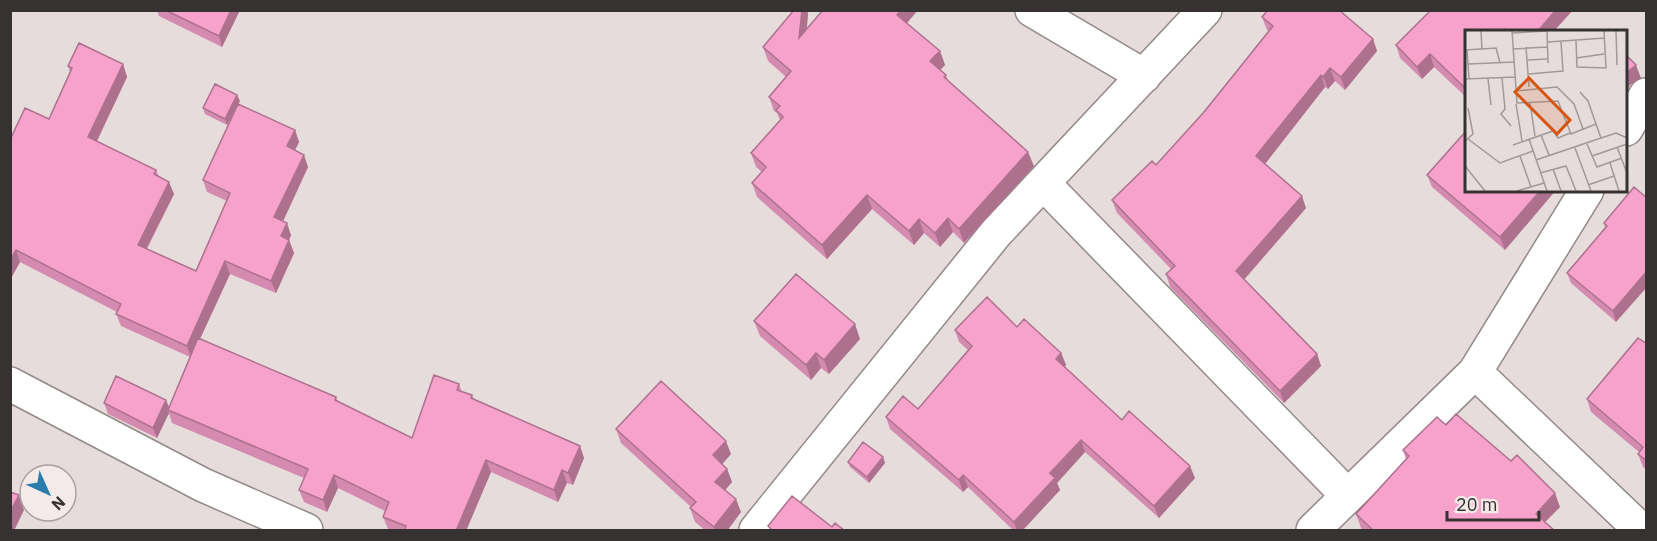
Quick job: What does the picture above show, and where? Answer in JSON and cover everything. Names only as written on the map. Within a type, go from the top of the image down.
[{"type":"street","points":[[1032,10],[1144,76]]},
{"type":"street","points":[[756,531],[996,233],[1205,10]]},
{"type":"street","points":[[1627,127],[1647,95]]},
{"type":"street","points":[[1043,183],[1347,496]]},
{"type":"street","points":[[1313,531],[1475,372],[1586,192]]},
{"type":"street","points":[[1475,372],[1641,531]]},
{"type":"street","points":[[10,384],[203,485],[306,531]]},
{"type":"building","points":[[165,10],[231,10],[219,36]]},
{"type":"building","points":[[794,10],[802,10],[799,38],[823,10],[901,10],[897,15],[940,51],[930,61],[946,75],[944,77],[1028,152],[959,229],[948,218],[935,233],[919,219],[909,231],[867,195],[822,245],[752,183],[766,167],[751,153],[783,117],[776,110],[780,106],[769,97],[791,71],[763,47]]},
{"type":"building","points":[[1268,10],[1339,10],[1373,39],[1341,77],[1330,68],[1323,77],[1321,75],[1256,156],[1302,196],[1236,271],[1317,354],[1280,391],[1166,274],[1175,266],[1112,200],[1152,161],[1156,165],[1204,112],[1273,26],[1262,17]]},
{"type":"building","points":[[1431,10],[1556,10],[1539,30],[1465,30],[1465,88],[1430,54],[1417,67],[1396,45]]},
{"type":"building","points":[[79,43],[123,64],[88,137],[156,170],[154,174],[169,182],[138,245],[196,271],[230,193],[203,180],[238,104],[295,130],[287,146],[304,155],[274,217],[287,223],[281,236],[289,240],[271,281],[225,261],[187,346],[116,314],[121,304],[16,250],[10,260],[10,140],[25,108],[49,119],[72,68],[68,66]]},
{"type":"building","points":[[1627,56],[1636,65],[1627,72]]},
{"type":"building","points":[[215,84],[237,95],[225,119],[203,108]]},
{"type":"building","points":[[1465,132],[1465,192],[1539,192],[1500,237],[1427,175]]},
{"type":"building","points":[[1634,187],[1647,198],[1647,271],[1613,311],[1567,273],[1607,226],[1604,223]]},
{"type":"building","points":[[796,274],[855,324],[824,360],[816,353],[806,365],[754,321]]},
{"type":"building","points":[[987,297],[1017,327],[1024,319],[1061,353],[1056,359],[1122,420],[1129,411],[1190,466],[1154,506],[1081,440],[1050,473],[1055,478],[1014,522],[963,475],[959,480],[886,417],[903,396],[918,409],[972,346],[955,330]]},
{"type":"building","points":[[198,338],[336,397],[335,400],[412,438],[434,375],[459,384],[457,390],[472,395],[471,398],[580,446],[568,473],[562,470],[554,490],[486,460],[456,531],[404,531],[406,526],[383,517],[389,502],[334,475],[323,500],[299,490],[308,469],[168,410]]},
{"type":"building","points":[[1638,338],[1647,344],[1647,461],[1638,454],[1643,447],[1587,399]]},
{"type":"building","points":[[116,376],[166,400],[153,428],[104,403]]},
{"type":"building","points":[[661,381],[726,441],[713,455],[727,469],[715,482],[736,499],[714,527],[690,508],[696,502],[616,429]]},
{"type":"building","points":[[1456,414],[1511,461],[1517,455],[1555,493],[1536,514],[1555,531],[1374,531],[1356,514],[1409,456],[1403,450],[1437,417],[1446,425]]},
{"type":"building","points":[[863,442],[883,457],[867,477],[848,462]]},
{"type":"building","points":[[10,492],[18,495],[18,497],[10,512]]},
{"type":"building","points":[[792,496],[832,527],[835,523],[845,531],[773,531],[768,526]]}]
